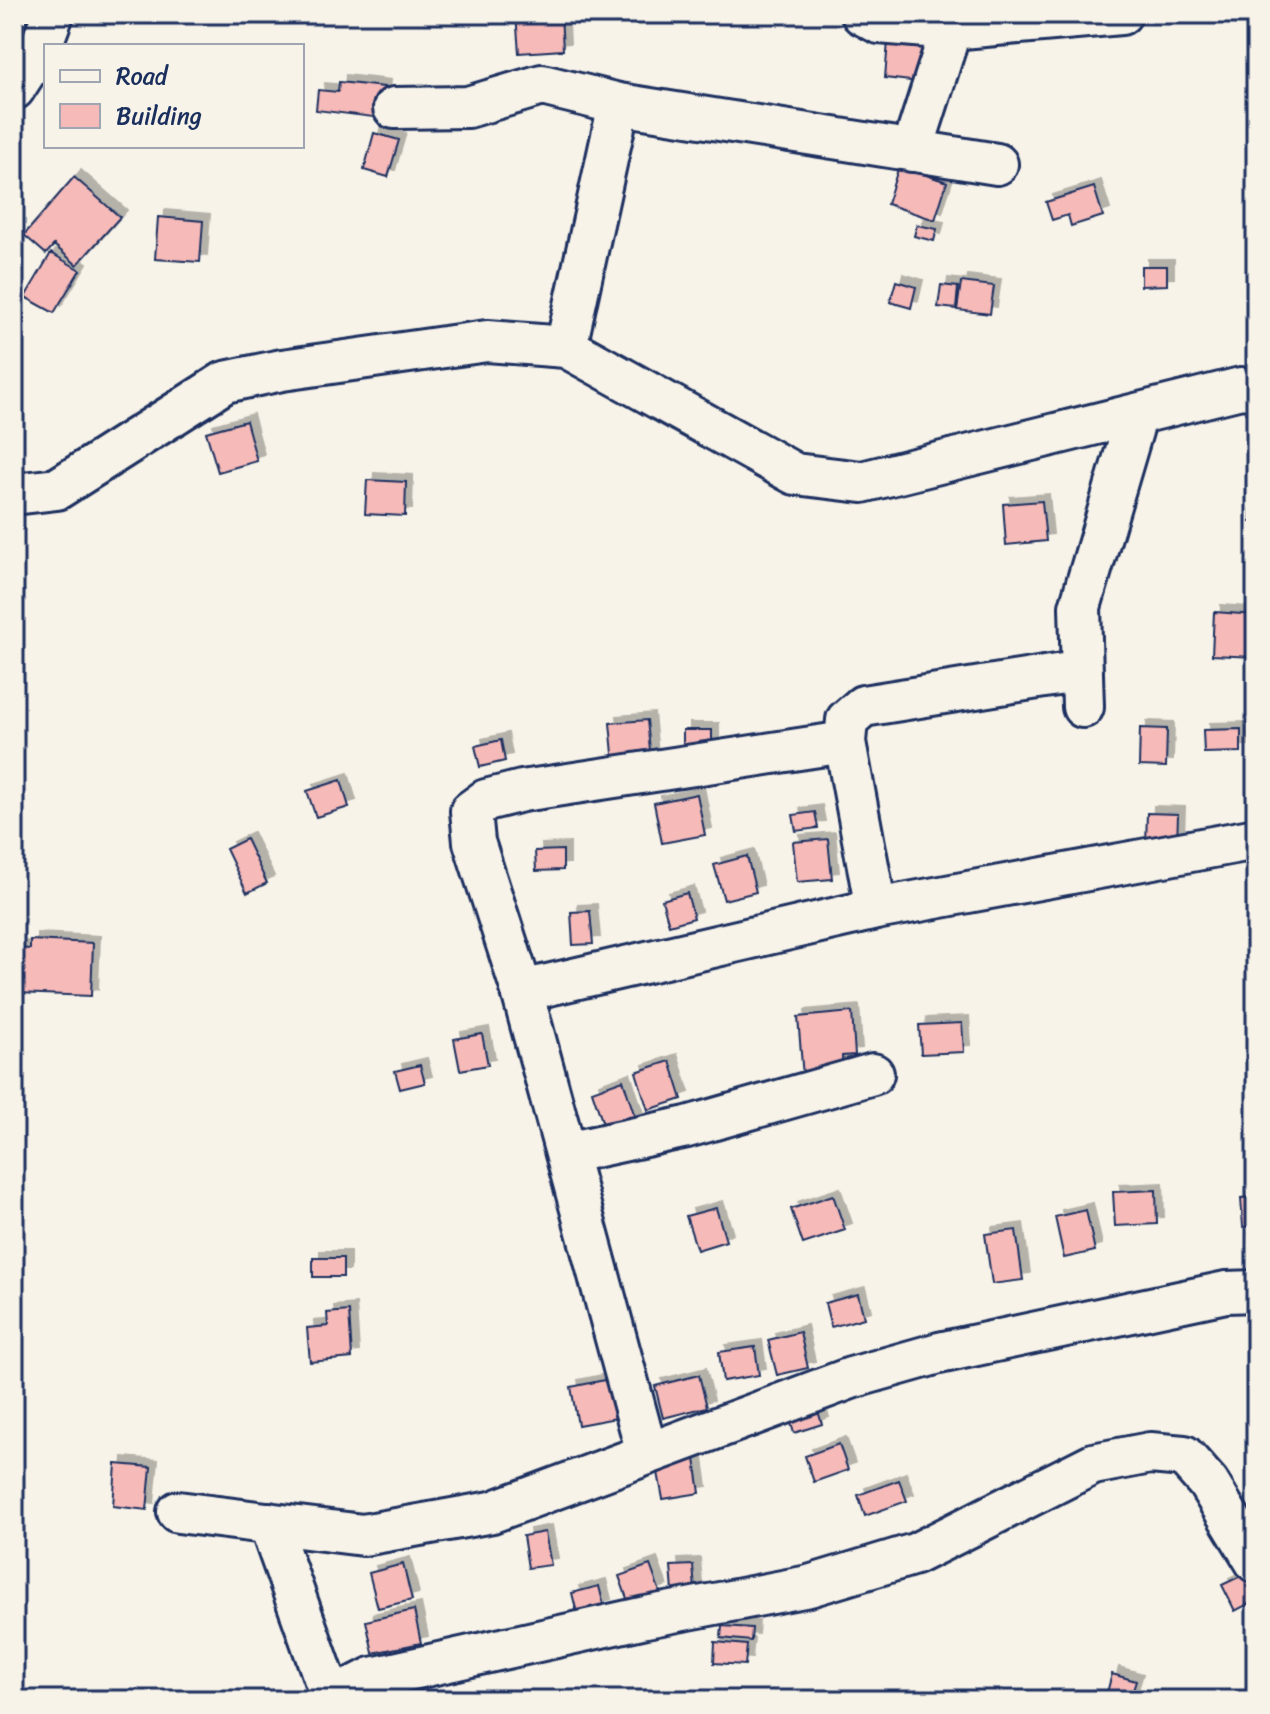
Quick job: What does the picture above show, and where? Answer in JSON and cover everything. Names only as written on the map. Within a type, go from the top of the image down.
[{"type":"street","points":[[14,89],[40,49],[53,14]]},
{"type":"street","points":[[862,14],[879,23],[951,29],[1121,14]]},
{"type":"street","points":[[912,151],[951,29]]},
{"type":"street","points":[[394,108],[468,107],[542,85],[619,104],[997,164]]},
{"type":"street","points":[[566,347],[619,104]]},
{"type":"street","points":[[14,494],[57,489],[225,382],[282,370],[487,341],[566,347],[795,474],[862,482],[1241,388],[1256,390]]},
{"type":"street","points":[[876,909],[845,742],[847,720],[863,706],[1082,689],[1080,607],[1137,414]]},
{"type":"street","points":[[647,1453],[522,991],[474,842],[471,811],[486,800],[522,791],[845,742]]},
{"type":"street","points":[[522,991],[876,909],[1256,839]]},
{"type":"street","points":[[566,1153],[687,1127],[873,1074]]},
{"type":"street","points":[[178,1512],[363,1535],[492,1512],[851,1378],[939,1353],[1226,1292],[1256,1291]]},
{"type":"street","points":[[269,1523],[330,1698],[372,1678],[646,1617],[809,1586],[915,1554],[1093,1464],[1150,1453],[1184,1456],[1208,1483],[1256,1562]]},
{"type":"building","points":[[516,14],[561,14],[563,50],[519,53]]},
{"type":"building","points":[[888,41],[924,45],[919,82],[885,78]]},
{"type":"building","points":[[339,82],[384,87],[381,118],[316,110],[318,90],[338,92]]},
{"type":"building","points":[[374,133],[399,140],[388,177],[364,170]]},
{"type":"building","points":[[899,166],[947,182],[935,220],[887,204]]},
{"type":"building","points":[[74,177],[120,217],[77,265],[54,245],[46,254],[24,235]]},
{"type":"building","points":[[1094,187],[1103,216],[1071,226],[1068,215],[1052,220],[1046,202]]},
{"type":"building","points":[[158,217],[203,221],[200,262],[155,259]]},
{"type":"building","points":[[917,225],[937,229],[934,241],[914,236]]},
{"type":"building","points":[[51,253],[80,270],[54,313],[25,297]]},
{"type":"building","points":[[1141,266],[1167,266],[1167,285],[1141,286]]},
{"type":"building","points":[[896,281],[916,287],[911,308],[890,302]]},
{"type":"building","points":[[961,282],[994,286],[990,314],[957,310]]},
{"type":"building","points":[[941,285],[958,287],[956,309],[938,307]]},
{"type":"building","points":[[246,421],[257,461],[218,472],[206,432]]},
{"type":"building","points":[[367,480],[406,482],[405,516],[365,514]]},
{"type":"building","points":[[1252,488],[1256,488],[1256,522],[1251,522]]},
{"type":"building","points":[[1042,501],[1046,541],[1006,545],[1003,504]]},
{"type":"building","points":[[1214,612],[1256,615],[1256,657],[1212,655]]},
{"type":"building","points":[[647,720],[651,760],[614,764],[610,723]]},
{"type":"building","points":[[1140,728],[1167,729],[1166,767],[1139,766]]},
{"type":"building","points":[[1241,729],[1241,752],[1204,753],[1203,730]]},
{"type":"building","points":[[683,730],[712,730],[712,757],[683,757]]},
{"type":"building","points":[[501,740],[505,761],[480,767],[475,746]]},
{"type":"building","points":[[341,780],[349,807],[316,817],[307,791]]},
{"type":"building","points":[[697,794],[705,835],[662,843],[654,803]]},
{"type":"building","points":[[815,812],[818,828],[796,831],[793,815]]},
{"type":"building","points":[[1147,813],[1178,814],[1177,845],[1146,844]]},
{"type":"building","points":[[246,839],[267,883],[247,893],[226,849]]},
{"type":"building","points":[[828,839],[832,879],[797,882],[793,842]]},
{"type":"building","points":[[563,850],[563,870],[536,871],[535,851]]},
{"type":"building","points":[[747,856],[756,892],[724,900],[714,865]]},
{"type":"building","points":[[687,893],[694,918],[669,925],[662,900]]},
{"type":"building","points":[[590,911],[593,944],[573,945],[571,912]]},
{"type":"building","points":[[30,940],[93,943],[91,996],[17,993],[18,948],[30,949]]},
{"type":"building","points":[[852,1012],[855,1055],[842,1056],[843,1074],[803,1077],[798,1017]]},
{"type":"building","points":[[962,1023],[964,1052],[921,1054],[919,1025]]},
{"type":"building","points":[[482,1034],[488,1065],[460,1070],[454,1039]]},
{"type":"building","points":[[670,1061],[682,1099],[648,1110],[636,1072]]},
{"type":"building","points":[[420,1065],[425,1083],[400,1089],[395,1071]]},
{"type":"building","points":[[623,1080],[637,1123],[606,1133],[592,1091]]},
{"type":"building","points":[[1156,1190],[1157,1224],[1115,1226],[1113,1192]]},
{"type":"building","points":[[833,1195],[845,1230],[803,1244],[791,1209]]},
{"type":"building","points":[[1256,1197],[1256,1226],[1243,1227],[1241,1198]]},
{"type":"building","points":[[716,1208],[726,1241],[697,1250],[686,1216]]},
{"type":"building","points":[[1086,1210],[1095,1251],[1064,1258],[1055,1217]]},
{"type":"building","points":[[1016,1230],[1023,1280],[992,1284],[985,1234]]},
{"type":"building","points":[[1249,1232],[1256,1232],[1256,1267],[1252,1267]]},
{"type":"building","points":[[313,1258],[343,1258],[343,1277],[313,1277]]},
{"type":"building","points":[[858,1294],[864,1318],[831,1327],[825,1303]]},
{"type":"building","points":[[349,1311],[352,1358],[310,1362],[307,1328],[328,1326],[327,1313]]},
{"type":"building","points":[[800,1332],[808,1368],[777,1375],[768,1340]]},
{"type":"building","points":[[755,1347],[759,1375],[723,1381],[719,1352]]},
{"type":"building","points":[[699,1375],[707,1407],[663,1418],[655,1386]]},
{"type":"building","points":[[619,1377],[627,1416],[578,1425],[571,1387]]},
{"type":"building","points":[[814,1398],[822,1424],[794,1433],[786,1407]]},
{"type":"building","points":[[839,1444],[848,1470],[814,1482],[805,1456]]},
{"type":"building","points":[[694,1452],[700,1493],[663,1499],[657,1467]]},
{"type":"building","points":[[116,1464],[151,1467],[147,1510],[113,1506]]},
{"type":"building","points":[[899,1480],[907,1501],[865,1516],[858,1495]]},
{"type":"building","points":[[545,1532],[551,1565],[528,1568],[523,1536]]},
{"type":"building","points":[[403,1564],[412,1600],[378,1608],[369,1573]]},
{"type":"building","points":[[650,1565],[660,1592],[629,1604],[619,1576]]},
{"type":"building","points":[[693,1565],[695,1590],[673,1592],[671,1566]]},
{"type":"building","points":[[1247,1573],[1256,1591],[1256,1600],[1235,1611],[1222,1585]]},
{"type":"building","points":[[599,1586],[604,1606],[577,1613],[572,1593]]},
{"type":"building","points":[[414,1610],[421,1643],[373,1653],[366,1621]]},
{"type":"building","points":[[722,1626],[752,1628],[751,1641],[721,1638]]},
{"type":"building","points":[[715,1642],[747,1645],[745,1665],[714,1663]]},
{"type":"building","points":[[1112,1674],[1136,1681],[1130,1700],[1105,1700]]}]
